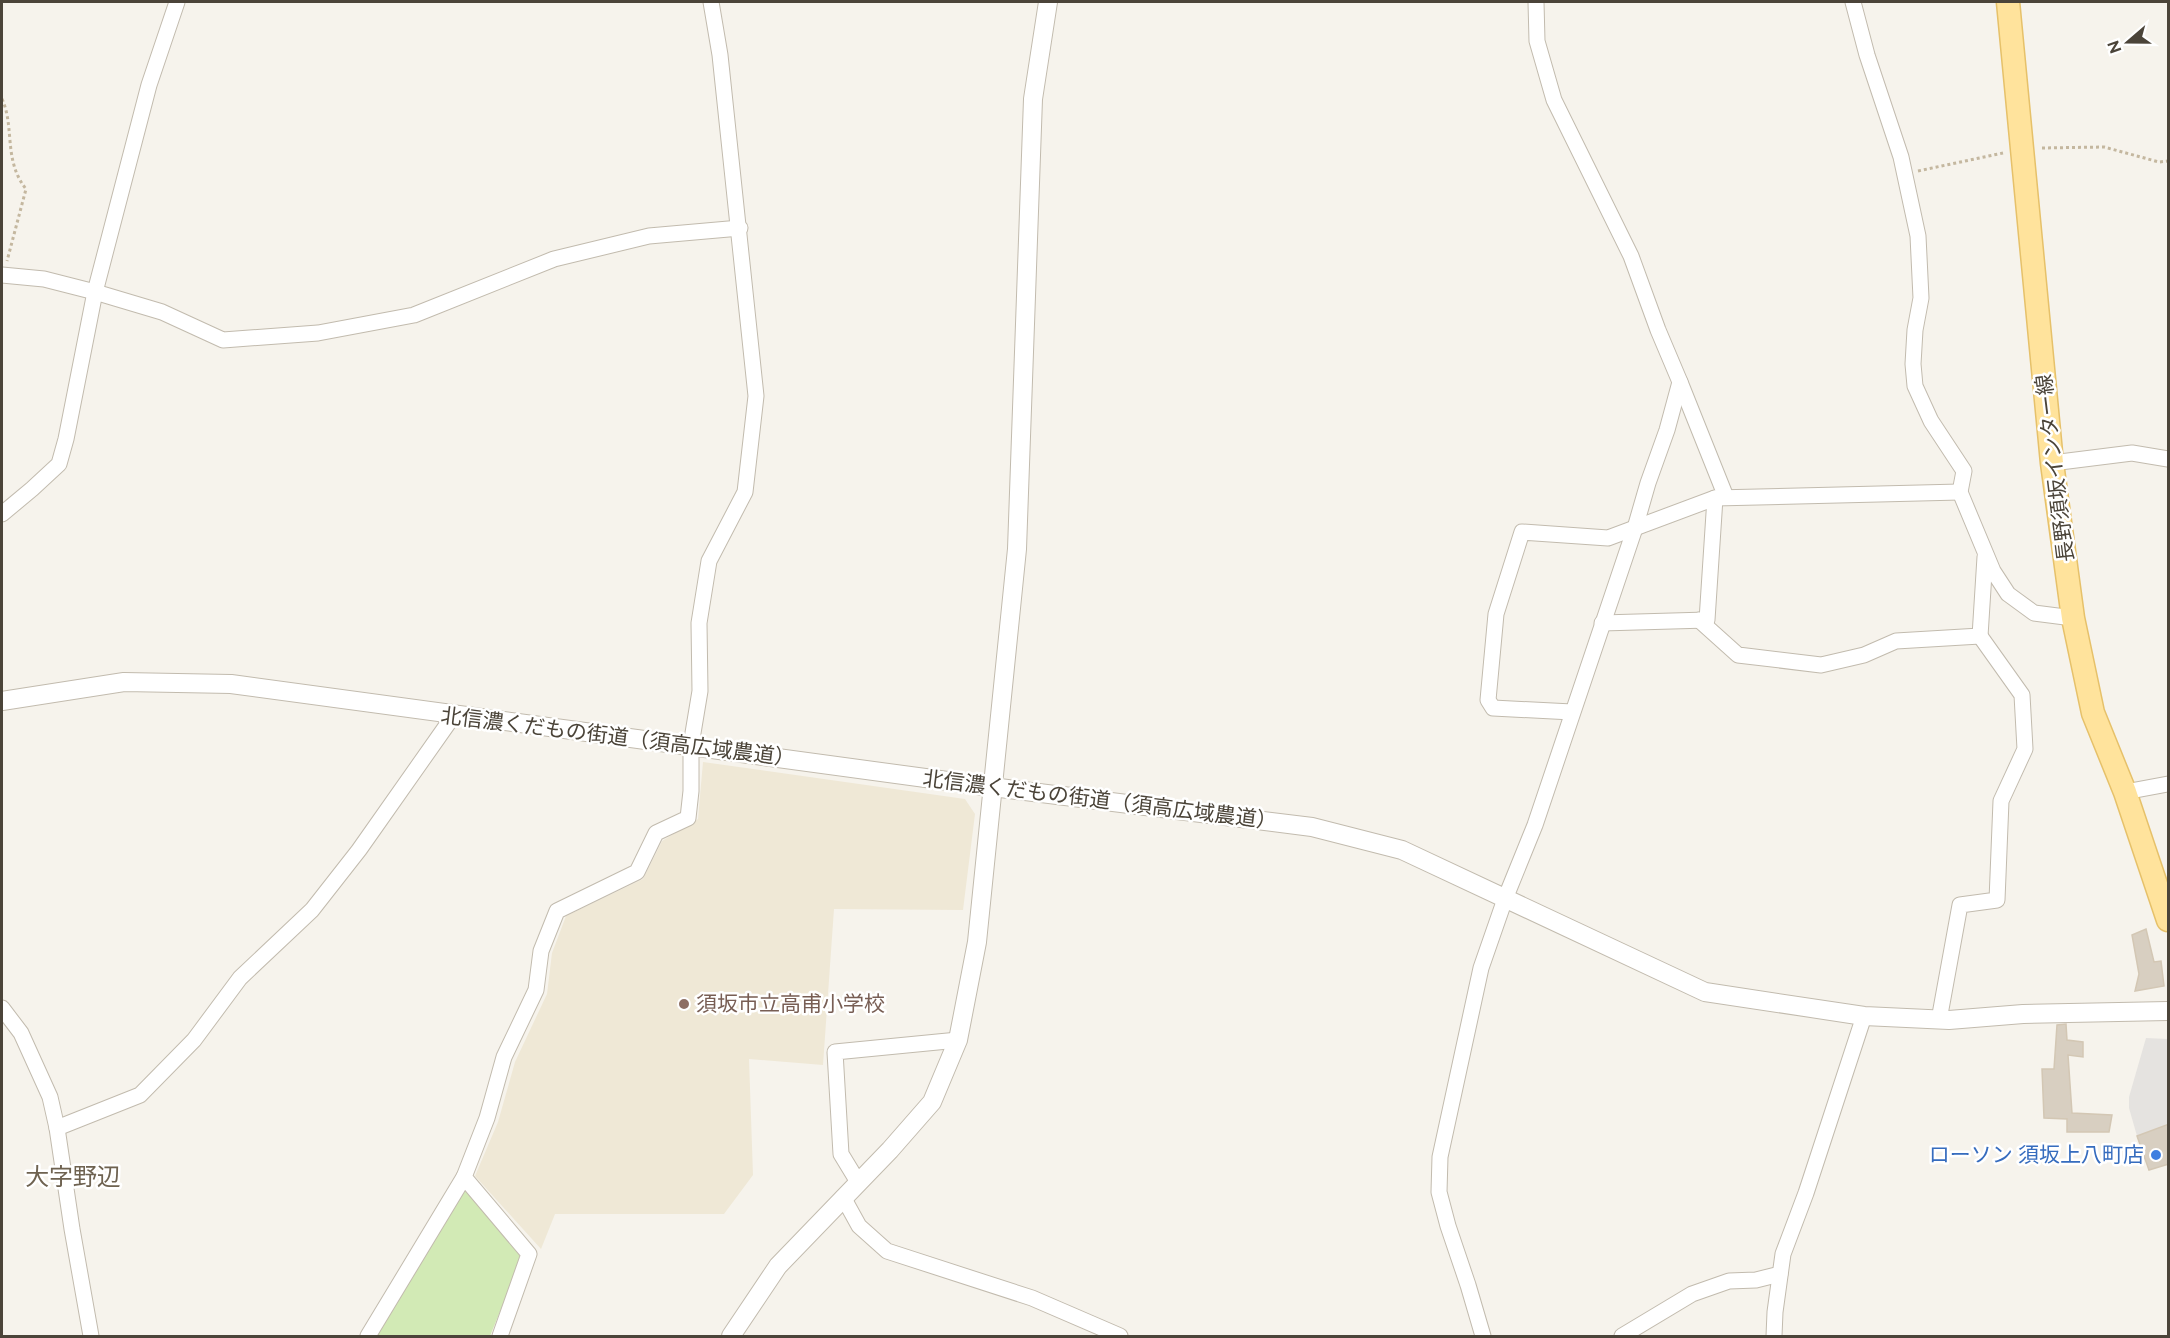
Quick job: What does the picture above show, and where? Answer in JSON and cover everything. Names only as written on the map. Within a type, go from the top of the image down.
[{"type":"main road","name":"長野須坂インター線","points":[[2008,2],[2052,463],[2073,618],[2093,713],[2125,792],[2169,920]]},
{"type":"street","points":[[2,514],[59,464],[95,292],[149,85],[177,2]]},
{"type":"street","points":[[368,1336],[464,1177],[487,1118],[504,1057],[536,990],[541,951],[557,911],[637,872],[656,833],[688,818],[691,791],[691,746],[700,691],[699,623],[709,561],[745,492],[756,396],[740,228],[720,55],[711,2]]},
{"type":"street","points":[[730,1336],[778,1266],[932,1102],[958,1040],[977,942],[1017,549],[1033,99],[1048,2]]},
{"type":"street","points":[[1536,2],[1538,41],[1554,100],[1631,255],[1721,497],[1707,620],[1602,623]]},
{"type":"street","points":[[1853,2],[1867,55],[1901,157],[1918,236],[1922,298],[1915,330],[1913,364],[1915,386],[1931,421],[1965,471],[1960,492],[1993,571],[2008,594],[2034,613],[2073,618]]},
{"type":"street","points":[[2,275],[44,279],[95,292],[162,312],[223,340],[318,333],[414,315],[554,259],[649,236],[740,228]]},
{"type":"street","points":[[1483,1336],[1439,1192],[1440,1157],[1482,968],[1505,899],[1535,825],[1635,528],[1680,382]]},
{"type":"street","points":[[2052,463],[2132,453],[2169,459]]},
{"type":"street","points":[[1572,712],[1493,708],[1488,700],[1496,614],[1522,532],[1608,538],[1721,497],[1960,492]]},
{"type":"street","points":[[1939,1020],[1960,905],[1997,900],[2001,801],[2025,749],[2022,695],[1980,636],[1985,553]]},
{"type":"street","points":[[1699,621],[1738,655],[1821,665],[1864,655],[1896,641],[1980,636]]},
{"type":"street","name":"北信濃くだもの街道（須高広域農道）","points":[[2,700],[124,682],[231,684],[992,787],[1312,827],[1402,850],[1705,992],[1864,1016],[1939,1020],[2023,1014],[2169,1011]]},
{"type":"street","points":[[57,1128],[140,1095],[194,1040],[240,978],[312,910],[359,850],[454,715]]},
{"type":"street","points":[[2125,792],[2169,784]]},
{"type":"street","points":[[2,1008],[21,1033],[50,1097],[91,1336]]},
{"type":"street","points":[[1774,1336],[1775,1312],[1784,1254],[1864,1016]]},
{"type":"street","points":[[858,1182],[841,1154],[835,1052],[958,1040]]},
{"type":"street","points":[[464,1177],[529,1254],[500,1336]]},
{"type":"street","points":[[843,1197],[859,1226],[887,1251],[1032,1298],[1120,1336]]},
{"type":"street","points":[[1622,1336],[1692,1294],[1729,1281],[1756,1280],[1780,1274]]},
{"type":"path","points":[[2,99],[5,106],[8,141],[17,178],[26,189],[2,275]]},
{"type":"path","points":[[1905,174],[2022,149],[2104,147],[2159,162],[2169,161]]},
{"type":"shaded area","name":"須坂市立高甫小学校","points":[[703,762],[965,799],[975,814],[963,910],[834,909],[823,1065],[749,1059],[753,1175],[724,1214],[555,1214],[541,1249],[475,1176],[498,1122],[515,1062],[547,994],[552,953],[566,916],[643,879],[662,841],[698,819]]},
{"type":"shaded area","points":[[2146,1038],[2168,1039],[2168,1128],[2167,1125],[2137,1136],[2129,1108],[2129,1097]]},
{"type":"green space","points":[[464,1185],[523,1255],[490,1336],[377,1336]]},
{"type":"building","points":[[2146,929],[2154,962],[2161,961],[2164,986],[2135,991],[2139,974],[2132,935]]},
{"type":"building","points":[[2066,1024],[2067,1040],[2083,1042],[2083,1057],[2068,1055],[2072,1113],[2112,1115],[2109,1132],[2067,1132],[2067,1119],[2044,1118],[2042,1069],[2054,1069],[2057,1025]]},
{"type":"building","name":"ローソン 須坂上八町店","points":[[2169,1124],[2169,1164],[2149,1170],[2137,1136]]},
{"type":"place","name":"須坂市立高甫小学校","points":[[684,1004]]},
{"type":"place","name":"ローソン 須坂上八町店","points":[[2156,1155]]},
{"type":"district","name":"大字野辺","points":[[73,1177]]}]
